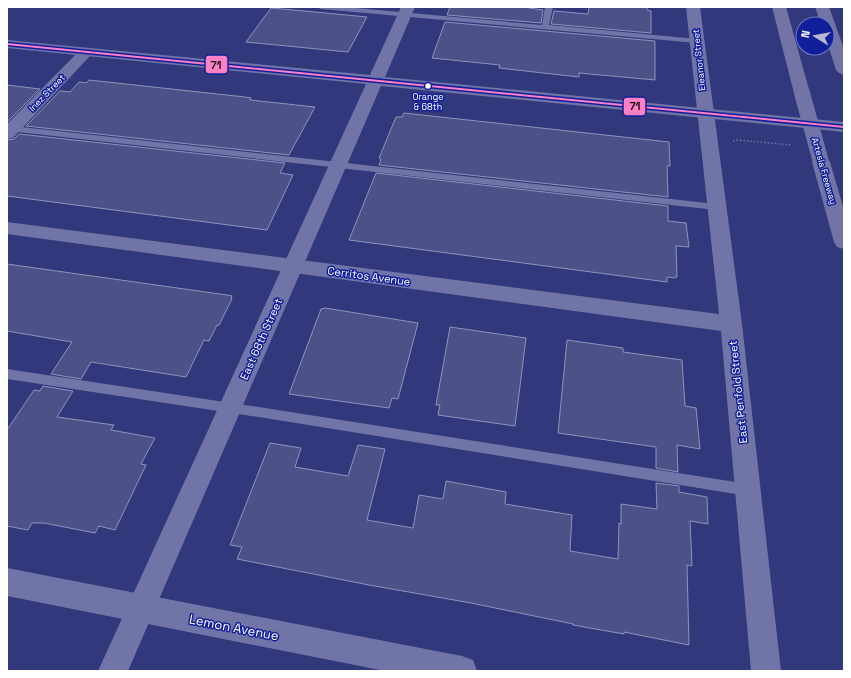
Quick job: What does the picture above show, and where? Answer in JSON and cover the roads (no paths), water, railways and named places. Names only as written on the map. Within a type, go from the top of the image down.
[{"type":"highway","name":"Artesia Freeway","points":[[779,7],[844,242]]},
{"type":"highway","points":[[822,7],[844,70]]},
{"type":"street","name":"Eleanor Street","points":[[693,7],[705,114]]},
{"type":"street","name":"East 68th Street","points":[[113,671],[406,11]]},
{"type":"street","points":[[7,44],[844,127]]},
{"type":"street","name":"Inez Street","points":[[9,132],[86,52]]},
{"type":"street","name":"East Penfold Street","points":[[705,114],[731,324],[766,671]]},
{"type":"street","name":"Cerritos Avenue","points":[[7,228],[731,324]]},
{"type":"street","name":"Lemon Avenue","points":[[7,582],[462,671]]},
{"type":"lane","points":[[321,7],[406,11],[545,28],[697,41]]},
{"type":"lane","points":[[545,28],[549,7]]},
{"type":"lane","points":[[9,132],[338,164],[716,207]]},
{"type":"lane","points":[[7,374],[748,490]]},
{"type":"place","name":"Orange & 68th","points":[[428,86]]}]
